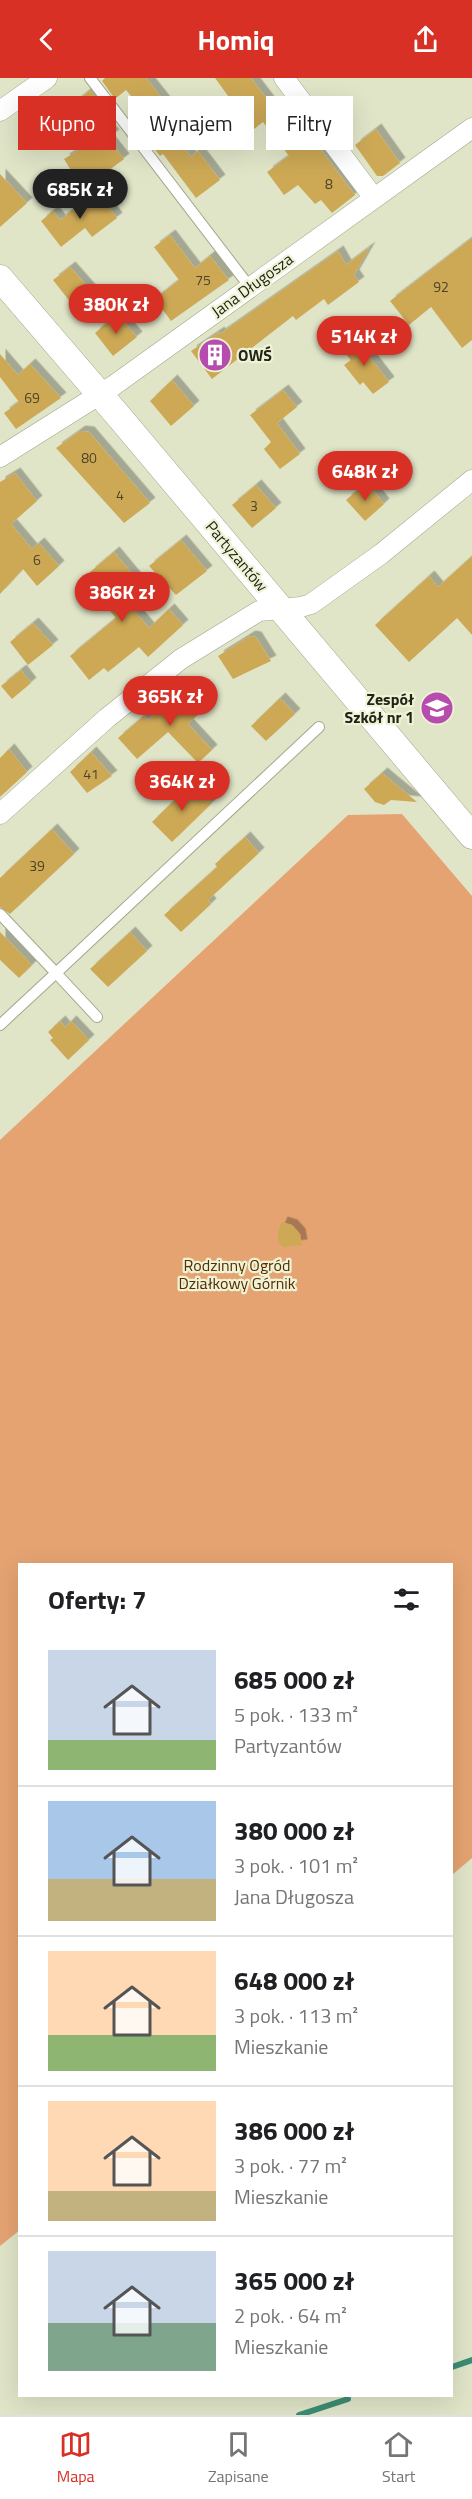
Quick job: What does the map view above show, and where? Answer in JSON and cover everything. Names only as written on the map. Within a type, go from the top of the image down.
[{"type":"street","points":[[1,111],[47,78]]},
{"type":"street","points":[[284,78],[374,198]]},
{"type":"street","name":"Jana Długosza","points":[[0,457],[100,394],[472,128]]},
{"type":"street","name":"Partyzantów","points":[[0,278],[472,836]]},
{"type":"street","points":[[0,814],[107,718],[181,659],[259,611],[311,604],[381,554],[472,480]]},
{"type":"lane","points":[[90,78],[249,286]]},
{"type":"lane","points":[[0,1025],[319,727]]},
{"type":"lane","points":[[0,914],[98,1017]]},
{"type":"green space","name":"Rodzinny Ogród Działkowy Górnik","points":[[402,814],[472,896],[472,1858],[453,1874],[453,1563],[18,1563],[18,2232],[0,2246],[0,1140],[348,815]]},
{"type":"building","points":[[105,78],[146,78],[160,96],[131,96],[126,90],[116,98],[102,81]]},
{"type":"building","points":[[215,78],[251,78],[266,98],[266,126],[263,122],[254,129],[254,96],[228,96]]},
{"type":"building","points":[[90,90],[94,96],[83,96]]},
{"type":"building","points":[[376,129],[400,163],[383,176],[377,176],[355,145]]},
{"type":"building","points":[[116,149],[124,159],[100,177],[101,179],[83,190],[64,159],[79,150]]},
{"type":"building","points":[[155,150],[185,150],[191,157],[198,151],[220,180],[196,198],[163,154],[160,156]]},
{"type":"building","points":[[284,150],[321,150],[355,195],[332,213],[321,200],[315,204],[298,185],[284,195],[267,172],[289,156]]},
{"type":"building","points":[[0,174],[27,203],[0,227]]},
{"type":"building","points":[[97,192],[117,218],[92,237],[85,228],[61,247],[41,221],[53,211],[60,220]]},
{"type":"building","points":[[170,235],[195,268],[210,256],[229,280],[171,321],[155,299],[179,280],[154,247]]},
{"type":"building","points":[[472,238],[472,340],[462,348],[431,307],[409,325],[390,301]]},
{"type":"building","points":[[370,247],[354,275],[359,282],[328,305],[324,299],[296,320],[293,316],[212,379],[191,351],[219,332],[220,334],[338,251],[346,265]]},
{"type":"building","points":[[70,267],[93,293],[75,308],[53,280]]},
{"type":"building","points":[[117,314],[137,337],[113,356],[95,333]]},
{"type":"building","points":[[355,338],[389,382],[373,394],[363,382],[360,385],[344,365],[351,360],[342,349]]},
{"type":"building","points":[[0,354],[18,375],[30,364],[61,398],[16,429],[4,413],[19,402],[0,377]]},
{"type":"building","points":[[172,380],[194,406],[171,426],[150,401]]},
{"type":"building","points":[[283,390],[297,407],[277,423],[300,454],[280,469],[264,449],[271,442],[250,415]]},
{"type":"building","points":[[80,431],[89,432],[150,503],[124,523],[56,448]]},
{"type":"building","points":[[15,473],[37,501],[11,524],[32,549],[39,543],[59,566],[37,586],[23,569],[0,594],[0,482]]},
{"type":"building","points":[[367,482],[384,504],[365,521],[346,500]]},
{"type":"building","points":[[256,485],[276,508],[252,528],[232,505]]},
{"type":"building","points":[[181,540],[207,571],[176,595],[149,566]]},
{"type":"building","points":[[114,552],[144,588],[127,602],[149,628],[169,609],[183,625],[148,657],[139,647],[108,672],[104,668],[89,680],[70,656],[116,618],[103,603],[112,597],[90,572]]},
{"type":"building","points":[[472,556],[472,635],[457,618],[409,662],[375,625],[429,576],[438,587]]},
{"type":"building","points":[[33,623],[53,645],[28,665],[10,642]]},
{"type":"building","points":[[250,636],[256,637],[271,661],[233,679],[218,656]]},
{"type":"building","points":[[21,670],[31,683],[12,699],[1,686]]},
{"type":"building","points":[[188,684],[208,705],[188,724],[212,750],[198,763],[168,732],[137,759],[118,738],[145,715],[147,721]]},
{"type":"building","points":[[280,698],[295,714],[266,741],[251,726]]},
{"type":"building","points":[[9,749],[27,772],[0,797],[0,758]]},
{"type":"building","points":[[91,752],[112,776],[87,793],[70,772]]},
{"type":"building","points":[[382,773],[417,802],[391,800],[384,805],[375,802],[364,789]]},
{"type":"building","points":[[192,783],[212,803],[172,842],[152,822]]},
{"type":"building","points":[[52,829],[74,854],[10,914],[0,907],[0,878]]},
{"type":"building","points":[[245,837],[259,853],[208,900],[211,904],[181,932],[164,915],[217,867],[215,864]]},
{"type":"building","points":[[0,932],[32,965],[19,978],[0,960]]},
{"type":"building","points":[[130,932],[147,951],[108,987],[90,969]]},
{"type":"building","points":[[60,1021],[65,1027],[71,1021],[89,1040],[68,1060],[50,1040],[53,1038],[48,1032]]},
{"type":"building","points":[[282,1222],[292,1225],[300,1234],[302,1245],[283,1247],[278,1242],[278,1232]]},
{"type":"waterway","points":[[453,2367],[472,2360]]},
{"type":"waterway","points":[[299,2415],[348,2399]]},
{"type":"place","name":"OWŚ","points":[[215,355]]},
{"type":"place","name":"Zespół Szkół nr 1","points":[[437,708]]}]
